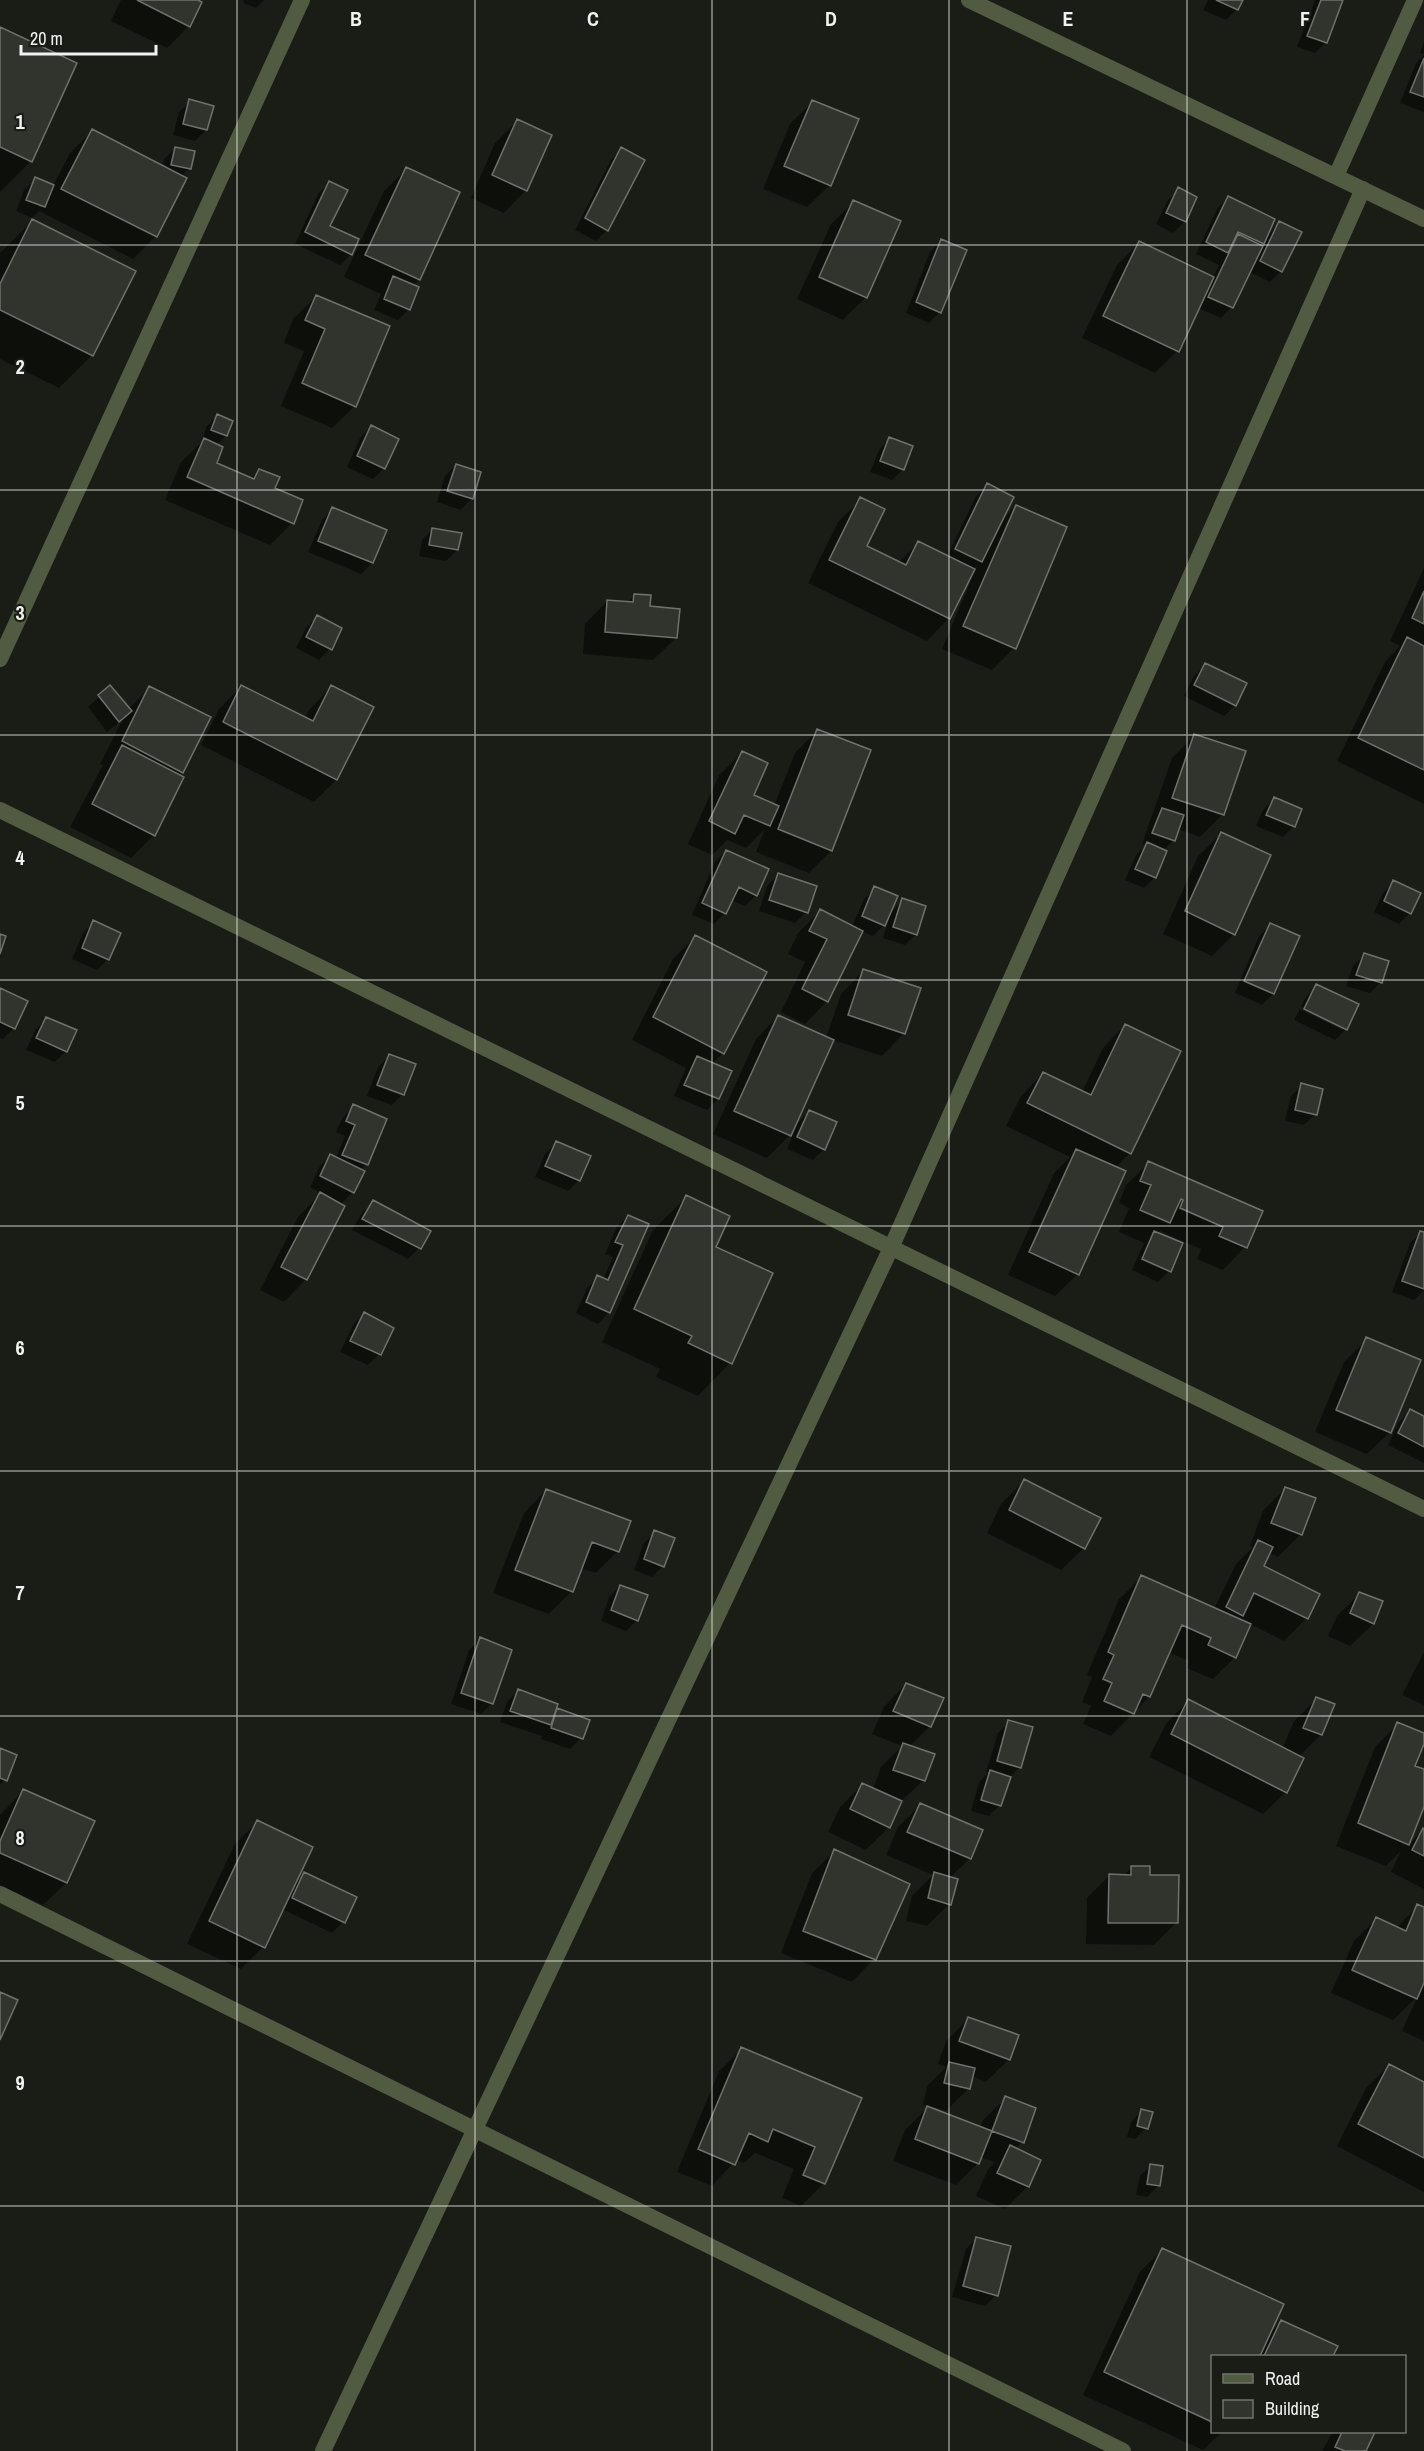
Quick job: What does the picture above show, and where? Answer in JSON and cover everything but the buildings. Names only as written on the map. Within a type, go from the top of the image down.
[{"type":"street","points":[[0,659],[302,0]]},
{"type":"street","points":[[969,0],[1424,219]]},
{"type":"street","points":[[1336,176],[1415,0]]},
{"type":"street","points":[[323,2451],[891,1248],[1362,189]]},
{"type":"street","points":[[0,810],[1424,1509]]},
{"type":"street","points":[[0,1894],[1123,2451]]}]
